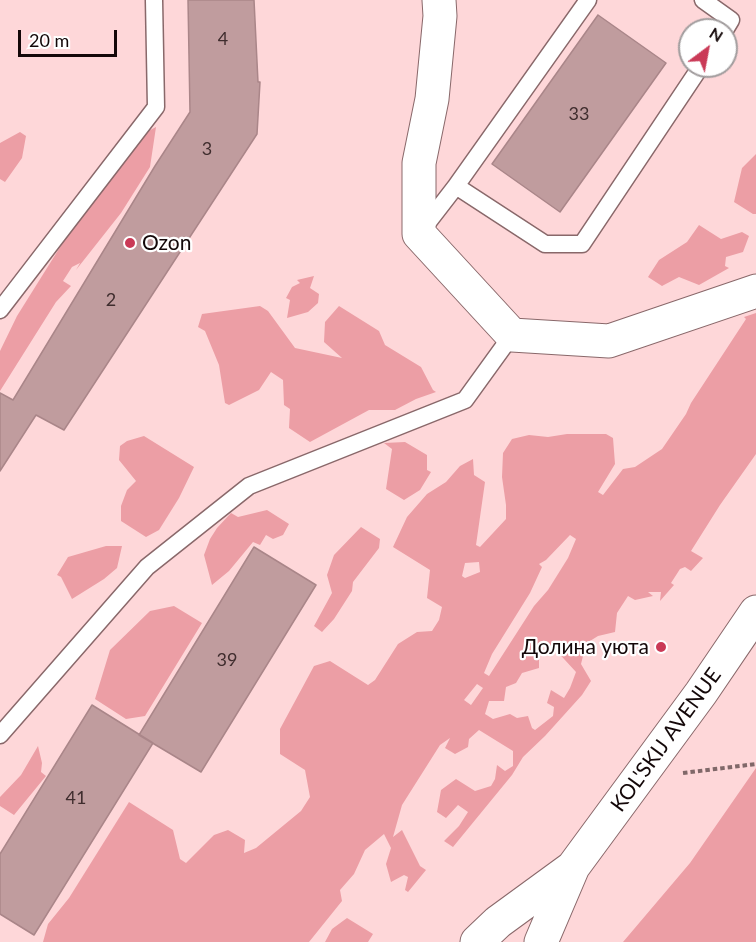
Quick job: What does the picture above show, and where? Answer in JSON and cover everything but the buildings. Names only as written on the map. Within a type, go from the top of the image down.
[{"type":"street","points":[[439,0],[440,16],[432,99],[419,163],[419,234],[512,335],[609,341],[756,291]]},
{"type":"street","name":"KOL'SKIJ AVENUE","points":[[541,942],[573,867],[701,693],[756,612]]},
{"type":"street","name":"KOL'SKIJ AVENUE","points":[[477,942],[498,922],[573,867]]},
{"type":"lane","points":[[0,310],[156,107],[154,0]]},
{"type":"lane","points":[[419,234],[456,186],[588,0]]},
{"type":"lane","points":[[703,0],[727,18]]},
{"type":"lane","points":[[456,186],[545,244],[582,244],[693,78]]},
{"type":"lane","points":[[0,735],[147,567],[249,486],[465,400],[512,335]]},
{"type":"path","points":[[679,774],[756,764]]},
{"type":"shaded area","points":[[156,127],[150,167],[121,213],[76,270],[80,263],[72,267],[63,281],[71,286],[56,302],[0,391],[0,351],[17,316],[72,228],[139,136]]},
{"type":"shaded area","points":[[20,132],[26,136],[22,158],[5,182],[0,179],[0,143]]},
{"type":"shaded area","points":[[756,154],[756,214],[753,214],[734,202],[742,168]]},
{"type":"shaded area","points":[[699,225],[721,239],[742,232],[749,236],[743,252],[726,257],[725,266],[729,268],[699,285],[679,277],[662,286],[648,277],[659,260],[687,242]]},
{"type":"shaded area","points":[[314,276],[310,288],[319,294],[318,303],[308,312],[287,318],[290,300],[286,298],[292,287],[300,283],[297,280]]},
{"type":"shaded area","points":[[260,306],[268,311],[295,348],[342,358],[324,342],[325,322],[339,306],[379,331],[385,345],[421,367],[436,392],[395,410],[369,410],[310,442],[289,428],[290,409],[284,405],[283,380],[271,372],[259,390],[229,405],[225,403],[219,365],[205,331],[198,327],[202,314]]},
{"type":"shaded area","points":[[756,313],[756,454],[691,551],[703,558],[691,571],[685,567],[680,569],[671,583],[674,585],[660,601],[661,592],[648,592],[653,596],[635,600],[628,596],[617,613],[615,632],[598,636],[590,641],[584,652],[581,664],[591,681],[582,695],[523,757],[512,775],[453,847],[444,841],[459,826],[468,812],[458,805],[446,818],[437,812],[441,790],[456,779],[475,791],[491,786],[495,779],[497,765],[505,771],[513,766],[513,751],[479,730],[469,739],[468,747],[455,754],[445,748],[450,738],[440,745],[402,805],[393,837],[402,830],[420,866],[426,870],[408,892],[405,890],[408,877],[404,875],[391,882],[386,864],[391,848],[384,834],[365,850],[354,874],[340,890],[342,901],[309,942],[43,942],[48,924],[69,898],[129,802],[173,830],[180,859],[186,863],[214,835],[228,830],[245,840],[244,853],[256,848],[301,811],[310,797],[305,770],[280,754],[280,729],[314,666],[330,661],[368,685],[375,680],[398,644],[417,632],[432,631],[439,620],[442,607],[427,598],[430,570],[393,547],[407,517],[427,494],[446,482],[460,466],[473,459],[474,475],[485,482],[476,545],[480,547],[506,519],[502,477],[503,453],[512,439],[529,435],[548,437],[567,434],[606,434],[613,438],[615,464],[598,492],[603,495],[623,469],[635,467],[662,449],[746,319],[744,317]],"holes":[[[570,535],[576,539],[568,558],[548,590],[534,606],[489,676],[484,673],[492,654],[530,593],[542,567],[539,564],[546,560]],[[479,562],[480,572],[465,578],[462,576],[465,563]],[[544,642],[553,647],[576,672],[564,698],[551,690],[547,703],[554,707],[553,716],[535,730],[528,716],[517,718],[510,714],[493,719],[485,714],[489,701],[504,701],[506,687],[516,683],[522,673],[539,668],[539,649]],[[477,684],[483,688],[471,705],[464,700]]]},
{"type":"shaded area","points":[[144,436],[194,467],[179,498],[159,530],[146,537],[121,521],[121,506],[127,490],[136,481],[119,460],[120,446],[127,441]]},
{"type":"shaded area","points":[[405,442],[427,455],[427,470],[431,472],[420,490],[404,500],[386,489],[392,449],[384,443]]},
{"type":"shaded area","points":[[267,510],[289,524],[283,535],[273,539],[266,535],[260,545],[253,542],[229,571],[212,585],[204,555],[217,528],[231,513],[238,517]]},
{"type":"shaded area","points":[[361,527],[380,539],[379,548],[353,582],[352,591],[334,619],[322,632],[314,626],[332,593],[327,575],[334,555]]},
{"type":"shaded area","points":[[106,546],[122,546],[117,568],[72,599],[61,577],[57,575],[68,557]]},
{"type":"shaded area","points":[[174,606],[202,623],[145,716],[126,719],[95,699],[110,650],[150,611]]},
{"type":"shaded area","points":[[38,746],[42,763],[41,772],[46,776],[14,815],[0,806],[0,797],[21,775]]},
{"type":"shaded area","points":[[756,768],[756,942],[623,942],[690,863]]},
{"type":"shaded area","points":[[347,918],[373,934],[368,942],[325,942],[332,929]]},
{"type":"place","name":"Ozon","points":[[130,243]]},
{"type":"place","name":"Долина уюта","points":[[661,647]]}]
